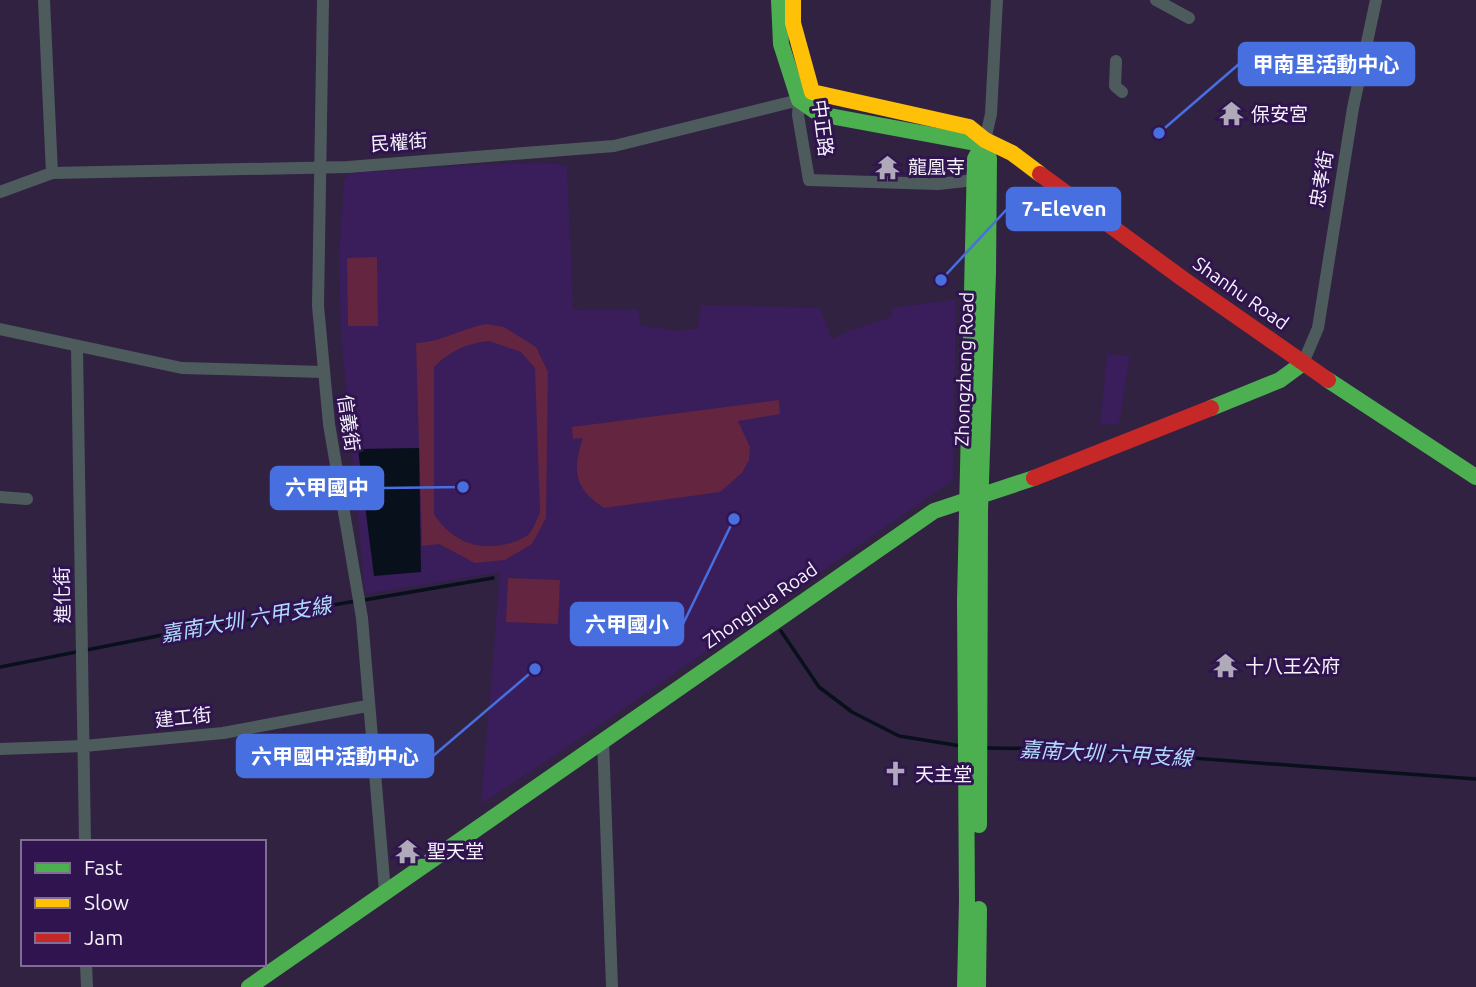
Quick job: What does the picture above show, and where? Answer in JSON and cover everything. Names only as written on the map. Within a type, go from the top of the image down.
[{"type":"main road","name":"中正路","points":[[779,0],[781,44],[806,96]]},
{"type":"main road","name":"中正路","points":[[793,0],[793,23],[806,96]]},
{"type":"main road","name":"民權街","points":[[806,96],[969,127],[985,139]]},
{"type":"main road","name":"Zhongzheng Road","points":[[978,987],[974,499],[975,159],[985,139]]},
{"type":"main road","name":"Zhongzheng Road","points":[[965,987],[965,601],[988,273],[989,159],[985,139]]},
{"type":"main road","name":"Shanhu Road","points":[[985,139],[1012,153],[1303,363],[1476,477]]},
{"type":"main road","name":"Zhonghua Road","points":[[249,987],[934,511],[1083,460],[1280,380],[1303,363]]},
{"type":"street","points":[[44,0],[52,173]]},
{"type":"street","name":"信義街","points":[[323,0],[318,306],[329,424],[362,618],[384,892]]},
{"type":"street","points":[[985,139],[991,114],[997,0]]},
{"type":"street","points":[[1156,0],[1189,18]]},
{"type":"street","name":"忠孝街","points":[[1303,363],[1318,328],[1353,108],[1376,0]]},
{"type":"street","points":[[1116,61],[1115,86],[1122,92]]},
{"type":"street","name":"民權街","points":[[0,192],[52,173],[321,167],[614,146],[806,96]]},
{"type":"street","name":"中正路","points":[[806,96],[798,115],[809,180],[938,184],[975,180]]},
{"type":"street","points":[[0,329],[182,368],[323,372]]},
{"type":"street","name":"進化街","points":[[77,347],[85,840]]},
{"type":"street","points":[[0,497],[27,499]]},
{"type":"street","name":"建工街","points":[[0,750],[84,746],[223,733],[367,706]]},
{"type":"street","points":[[603,740],[612,987]]},
{"type":"street","points":[[86,966],[87,987]]},
{"type":"shaded area","points":[[544,163],[567,165],[573,310],[638,309],[640,325],[677,331],[697,328],[701,305],[820,308],[832,339],[892,317],[891,308],[956,299],[953,480],[583,737],[481,804],[500,572],[365,594],[341,335],[339,257],[344,181],[349,173]]},
{"type":"shaded area","points":[[377,257],[378,326],[348,326],[347,258]]},
{"type":"shaded area","points":[[486,324],[504,327],[536,347],[548,372],[546,518],[532,544],[505,560],[475,563],[439,544],[422,546],[416,343]],"holes":[[[489,341],[521,352],[535,368],[540,512],[530,533],[523,538],[499,545],[477,545],[449,532],[434,514],[434,367],[459,349],[481,342]]]},
{"type":"shaded area","points":[[1107,354],[1130,356],[1119,424],[1100,425]]},
{"type":"shaded area","points":[[779,400],[780,414],[738,421],[750,447],[749,460],[742,473],[720,492],[604,508],[581,486],[577,460],[583,438],[573,439],[572,427]]},
{"type":"shaded area","points":[[508,578],[560,580],[558,624],[506,622]]},
{"type":"water","points":[[419,448],[421,572],[374,576],[358,449]]},
{"type":"waterway","name":"嘉南大圳 六甲支線","points":[[364,600],[493,578]]},
{"type":"waterway","name":"嘉南大圳 六甲支線","points":[[0,667],[193,629],[356,601]]},
{"type":"waterway","name":"嘉南大圳 六甲支線","points":[[781,631],[819,687],[852,712],[899,736],[961,746]]},
{"type":"waterway","name":"嘉南大圳 六甲支線","points":[[986,748],[1071,749],[1476,779]]},
{"type":"traffic: fast","points":[[779,0],[781,44],[799,100],[819,114],[970,142],[985,140]]},
{"type":"traffic: fast","points":[[979,825],[980,511],[989,159],[985,140]]},
{"type":"traffic: fast","points":[[965,987],[965,601],[975,159],[985,140]]},
{"type":"traffic: fast","points":[[1211,408],[1280,380],[1303,363]]},
{"type":"traffic: fast","points":[[1328,380],[1476,477]]},
{"type":"traffic: fast","points":[[249,987],[934,511],[1034,478]]},
{"type":"traffic: fast","points":[[978,987],[979,909]]},
{"type":"traffic: slow","points":[[793,0],[793,23],[812,92],[969,127],[1040,174]]},
{"type":"traffic: jam","points":[[1040,174],[1183,279],[1328,380]]},
{"type":"traffic: jam","points":[[1034,478],[1211,408]]},
{"type":"place","name":"保安宮","points":[[1231,114]]},
{"type":"place","name":"甲南里活動中心","points":[[1159,133]]},
{"type":"place","name":"龍凰寺","points":[[888,167]]},
{"type":"place","name":"7-Eleven","points":[[941,280]]},
{"type":"place","name":"六甲國中","points":[[463,487]]},
{"type":"place","name":"六甲國小","points":[[734,519]]},
{"type":"place","name":"十八王公府","points":[[1225,666]]},
{"type":"place","name":"六甲國中活動中心","points":[[535,669]]},
{"type":"place","name":"天主堂","points":[[895,774]]},
{"type":"place","name":"聖天堂","points":[[407,851]]}]
